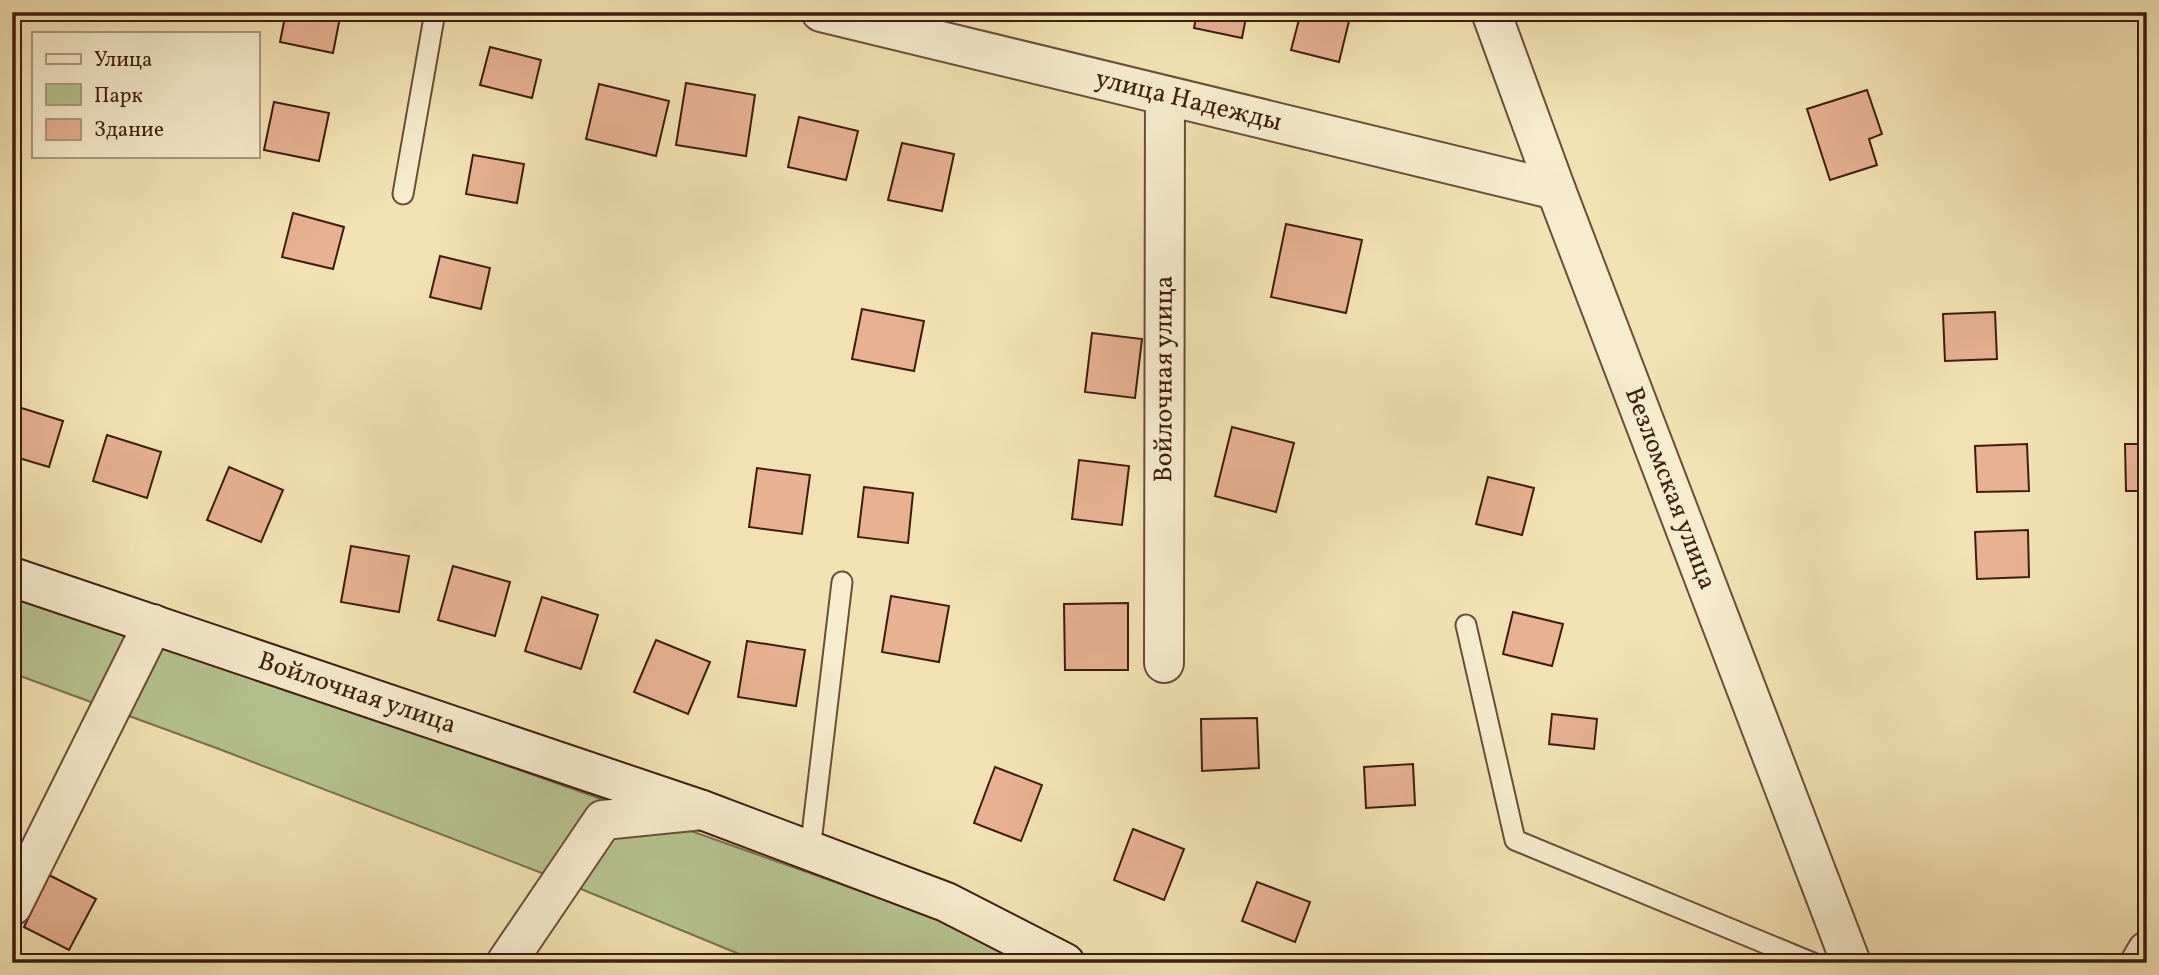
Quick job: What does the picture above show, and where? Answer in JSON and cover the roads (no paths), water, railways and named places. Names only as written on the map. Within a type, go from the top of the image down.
[{"type":"street","name":"улица Надежды","points":[[821,12],[1556,190]]},
{"type":"street","name":"Везломская улица","points":[[1491,12],[1556,190],[1852,963]]},
{"type":"street","name":"Войлочная улица","points":[[1164,663],[1165,96]]},
{"type":"street","name":"Войлочная улица","points":[[12,577],[702,810],[946,902],[1065,963]]},
{"type":"street","points":[[12,905],[153,624]]},
{"type":"street","points":[[506,963],[603,820],[702,810]]},
{"type":"street","points":[[2140,963],[2147,951]]},
{"type":"lane","points":[[403,194],[435,12]]},
{"type":"lane","points":[[810,850],[842,582]]},
{"type":"lane","points":[[1466,625],[1515,839],[1812,963]]}]
